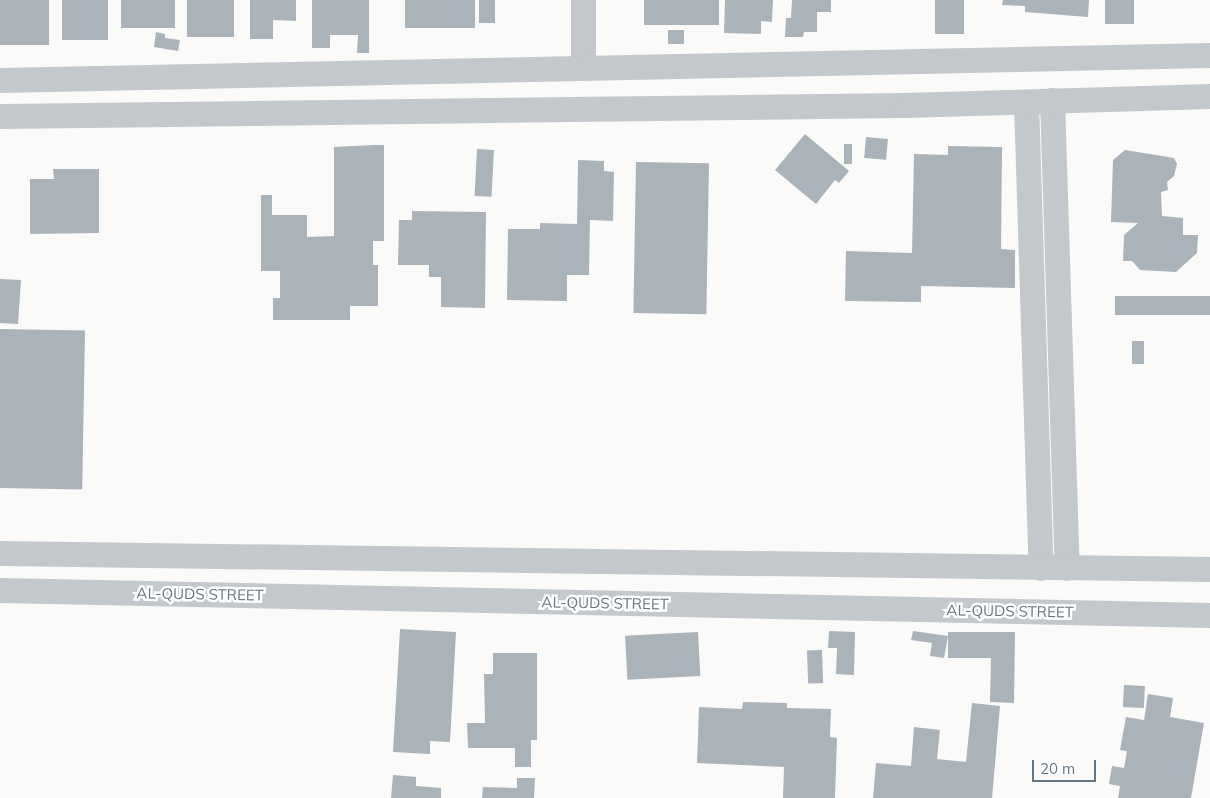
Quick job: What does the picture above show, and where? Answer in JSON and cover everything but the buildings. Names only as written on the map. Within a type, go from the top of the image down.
[{"type":"street","points":[[583,0],[583,67]]},
{"type":"street","points":[[0,80],[1210,54]]},
{"type":"street","points":[[0,116],[1026,102],[1210,96]]},
{"type":"street","points":[[1052,100],[1067,568]]},
{"type":"street","points":[[1026,102],[1041,568]]},
{"type":"street","points":[[0,553],[1210,569]]},
{"type":"street","name":"AL-QUDS STREET","points":[[0,590],[1210,615]]}]
